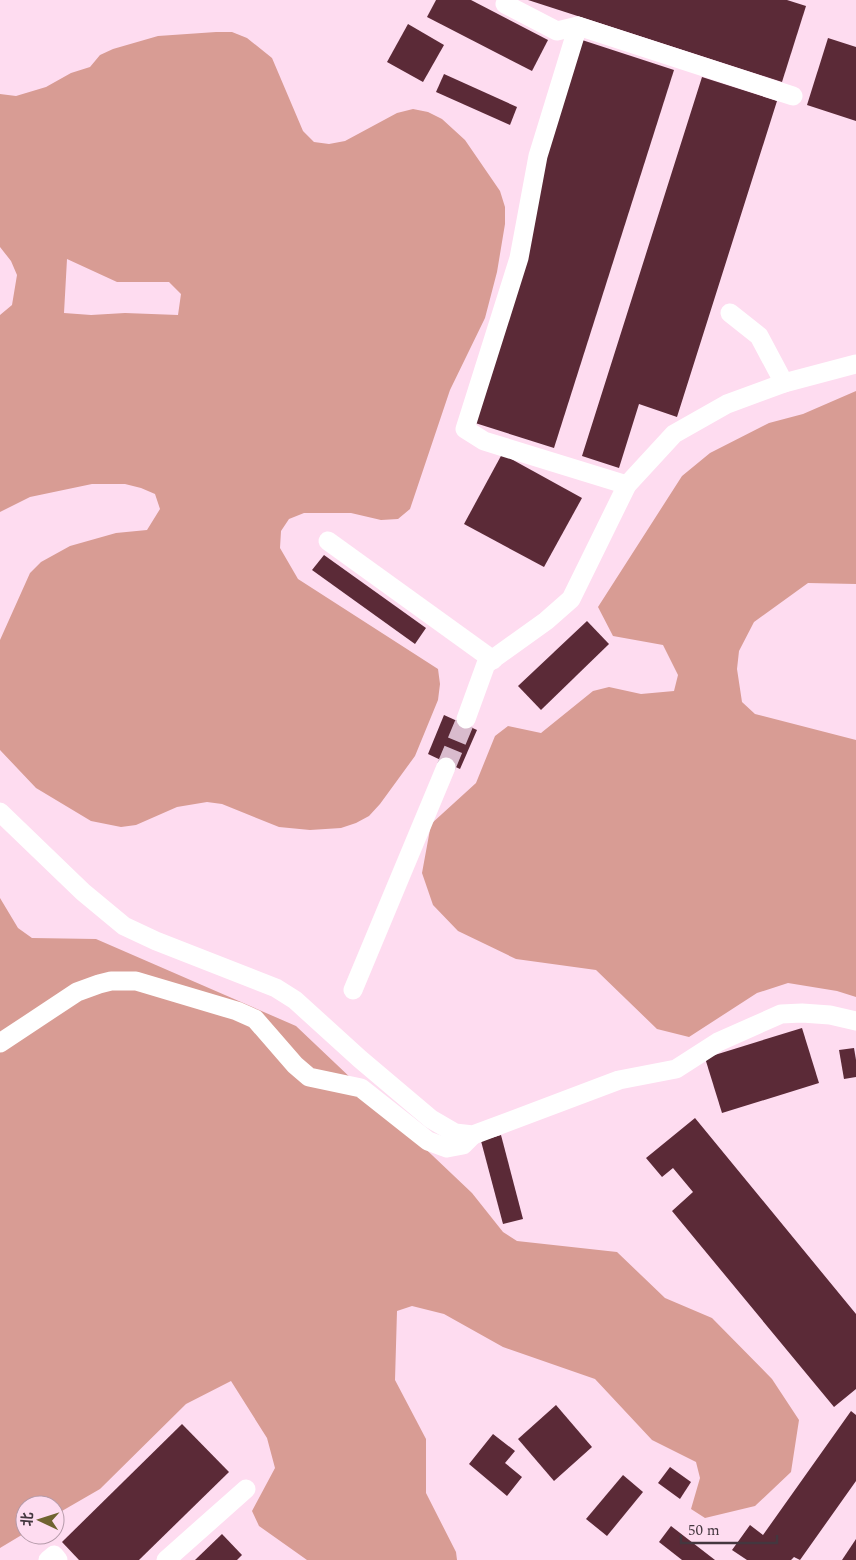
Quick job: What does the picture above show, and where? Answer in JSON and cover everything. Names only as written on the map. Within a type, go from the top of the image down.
[{"type":"street","points":[[505,4],[557,31],[578,26],[793,96]]},
{"type":"street","points":[[578,26],[538,156],[519,258],[466,429],[484,441],[627,485]]},
{"type":"street","points":[[730,313],[759,336],[784,383]]},
{"type":"street","points":[[466,719],[486,664],[546,621],[571,599],[627,485],[674,434],[727,404],[784,383],[856,364]]},
{"type":"street","points":[[328,541],[493,660]]},
{"type":"street","points":[[353,990],[446,767]]},
{"type":"street","points":[[0,812],[83,892],[124,926],[156,941],[276,988],[295,1000],[360,1060],[432,1120],[455,1133],[473,1135]]},
{"type":"street","points":[[0,1043],[77,992],[98,984],[136,981],[237,1011],[254,1019],[295,1065],[309,1077],[361,1088],[428,1140],[447,1148],[463,1145],[473,1135],[619,1080],[676,1069],[718,1042],[781,1014],[802,1013],[856,1021]]},
{"type":"street","points":[[166,1560],[246,1489]]},
{"type":"shaded area","points":[[232,32],[247,38],[272,58],[303,131],[314,142],[329,144],[345,141],[397,113],[413,109],[428,112],[442,119],[465,140],[500,191],[505,207],[505,224],[497,272],[485,318],[450,390],[410,509],[398,519],[381,520],[351,513],[304,513],[289,519],[281,531],[280,548],[298,579],[438,669],[440,684],[438,700],[415,756],[369,816],[341,828],[310,830],[279,827],[222,804],[207,802],[177,807],[136,825],[121,827],[91,821],[36,788],[0,750],[0,640],[30,573],[41,562],[70,546],[116,533],[147,530],[160,509],[155,494],[141,488],[125,484],[92,484],[30,497],[0,512],[0,315],[12,305],[17,275],[11,261],[0,247],[0,94],[16,96],[46,87],[71,73],[90,67],[100,55],[113,49],[158,36]],"holes":[[[67,259],[117,282],[169,282],[181,294],[178,315],[125,313],[91,315],[64,313]]]},
{"type":"shaded area","points":[[856,391],[856,584],[808,583],[754,622],[739,651],[737,669],[742,702],[755,714],[856,740],[856,997],[837,991],[788,983],[757,993],[689,1037],[657,1029],[596,970],[516,959],[458,931],[433,905],[422,873],[431,824],[476,783],[495,736],[508,726],[541,733],[593,691],[609,687],[641,694],[674,691],[678,675],[663,645],[613,636],[598,607],[682,476],[710,453],[769,423],[803,414]]},
{"type":"shaded area","points":[[0,898],[18,928],[32,938],[96,939],[296,1026],[472,1193],[503,1232],[517,1241],[617,1252],[665,1298],[712,1318],[772,1379],[799,1420],[791,1472],[755,1506],[705,1518],[691,1509],[700,1478],[696,1462],[652,1440],[595,1379],[503,1347],[444,1314],[412,1306],[397,1311],[395,1380],[426,1439],[426,1493],[456,1552],[457,1560],[307,1560],[259,1526],[252,1511],[275,1468],[267,1438],[231,1381],[186,1404],[100,1489],[65,1509],[65,1495],[15,1495],[15,1539],[0,1548]]},
{"type":"building","points":[[436,0],[471,0],[548,40],[532,71],[427,17]]},
{"type":"building","points":[[528,0],[787,0],[806,6],[782,82]]},
{"type":"building","points":[[408,24],[444,45],[423,82],[387,62]]},
{"type":"building","points":[[828,38],[856,47],[856,121],[807,105]]},
{"type":"building","points":[[579,39],[674,70],[554,448],[472,422],[543,155]]},
{"type":"building","points":[[444,74],[517,107],[510,125],[436,92]]},
{"type":"building","points":[[702,77],[777,101],[677,417],[639,404],[619,468],[582,456]]},
{"type":"building","points":[[502,454],[582,498],[544,567],[464,524]]},
{"type":"building","points":[[324,555],[426,628],[415,644],[312,570]]},
{"type":"building","points":[[587,621],[609,644],[541,710],[518,686]]},
{"type":"building","points":[[444,715],[477,730],[460,769],[428,754]]},
{"type":"building","points":[[802,1028],[819,1083],[722,1113],[705,1058]]},
{"type":"building","points":[[854,1048],[856,1077],[844,1079],[839,1050]]},
{"type":"building","points":[[695,1118],[856,1314],[856,1389],[834,1407],[672,1211],[693,1192],[673,1168],[662,1177],[646,1158]]},
{"type":"building","points":[[501,1135],[523,1219],[503,1224],[481,1141]]},
{"type":"building","points":[[556,1405],[592,1447],[554,1481],[518,1439]]},
{"type":"building","points":[[851,1411],[856,1415],[856,1481],[800,1560],[794,1557],[791,1560],[747,1560],[732,1550],[750,1525],[763,1535]]},
{"type":"building","points":[[182,1424],[229,1472],[139,1560],[79,1560],[65,1545],[65,1539]]},
{"type":"building","points":[[493,1434],[515,1451],[505,1463],[522,1477],[507,1496],[469,1464]]},
{"type":"building","points":[[670,1467],[691,1482],[680,1499],[658,1483]]},
{"type":"building","points":[[623,1475],[643,1492],[607,1536],[586,1519]]},
{"type":"building","points":[[671,1526],[715,1560],[682,1560],[659,1542]]},
{"type":"building","points":[[222,1534],[242,1555],[237,1560],[195,1560]]},
{"type":"building","points":[[856,1539],[856,1560],[842,1560]]},
{"type":"tunnel","points":[[446,767],[466,719]]}]
